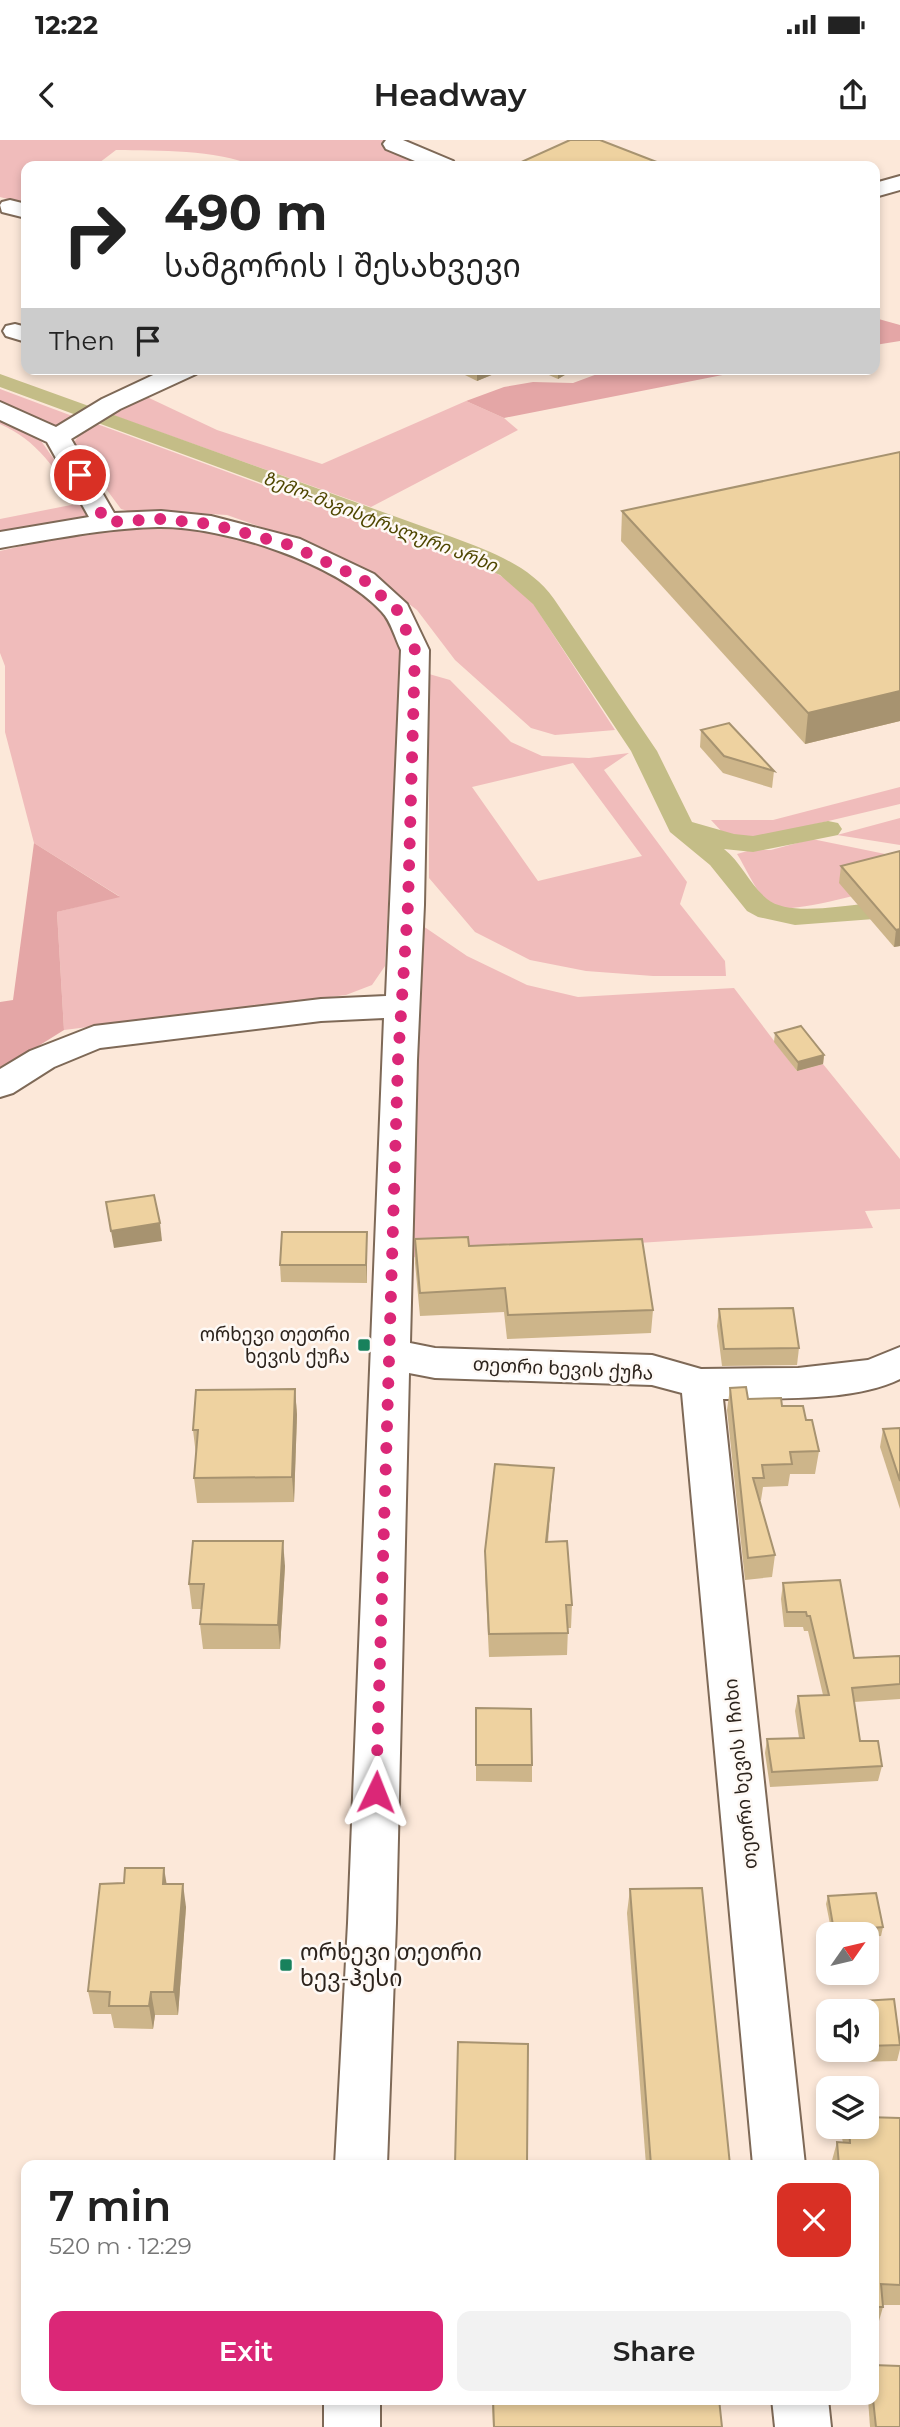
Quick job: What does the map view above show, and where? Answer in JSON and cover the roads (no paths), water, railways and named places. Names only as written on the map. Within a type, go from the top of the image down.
[{"type":"street","points":[[394,144],[433,161]]},
{"type":"street","points":[[880,189],[900,183]]},
{"type":"street","points":[[57,436],[111,404],[174,375]]},
{"type":"street","points":[[0,410],[57,436],[106,522]]},
{"type":"street","points":[[0,540],[106,522],[160,519],[211,524],[290,545],[364,580],[397,610],[415,650],[408,905],[400,1006],[372,1909],[360,2160]]},
{"type":"street","points":[[0,1085],[42,1059],[94,1037],[321,1010],[400,1006]]},
{"type":"street","name":"თეთრი ხევის ქუჩა","points":[[389,1354],[435,1363],[652,1370],[701,1384],[798,1383],[875,1374],[900,1362]]},
{"type":"street","name":"თეთრი ხევის I ჩიხი","points":[[701,1384],[779,2160]]},
{"type":"street","points":[[352,2405],[352,2427]]},
{"type":"street","points":[[801,2405],[803,2427]]},
{"type":"waterway","name":"ზემო-მაგისტრალური არხი","points":[[0,380],[444,542],[509,570],[542,599],[644,751],[680,826],[720,859],[757,905],[768,911],[795,916],[864,913]]},
{"type":"waterway","name":"ზემო-მაგისტრალური არხი","points":[[694,830],[731,842],[753,844],[828,829]]},
{"type":"place","name":"ორხევი თეთრი ხევის ქუჩა","points":[[364,1345]]},
{"type":"place","name":"ორხევი თეთრი ხევ-ჰესი","points":[[286,1965]]}]
